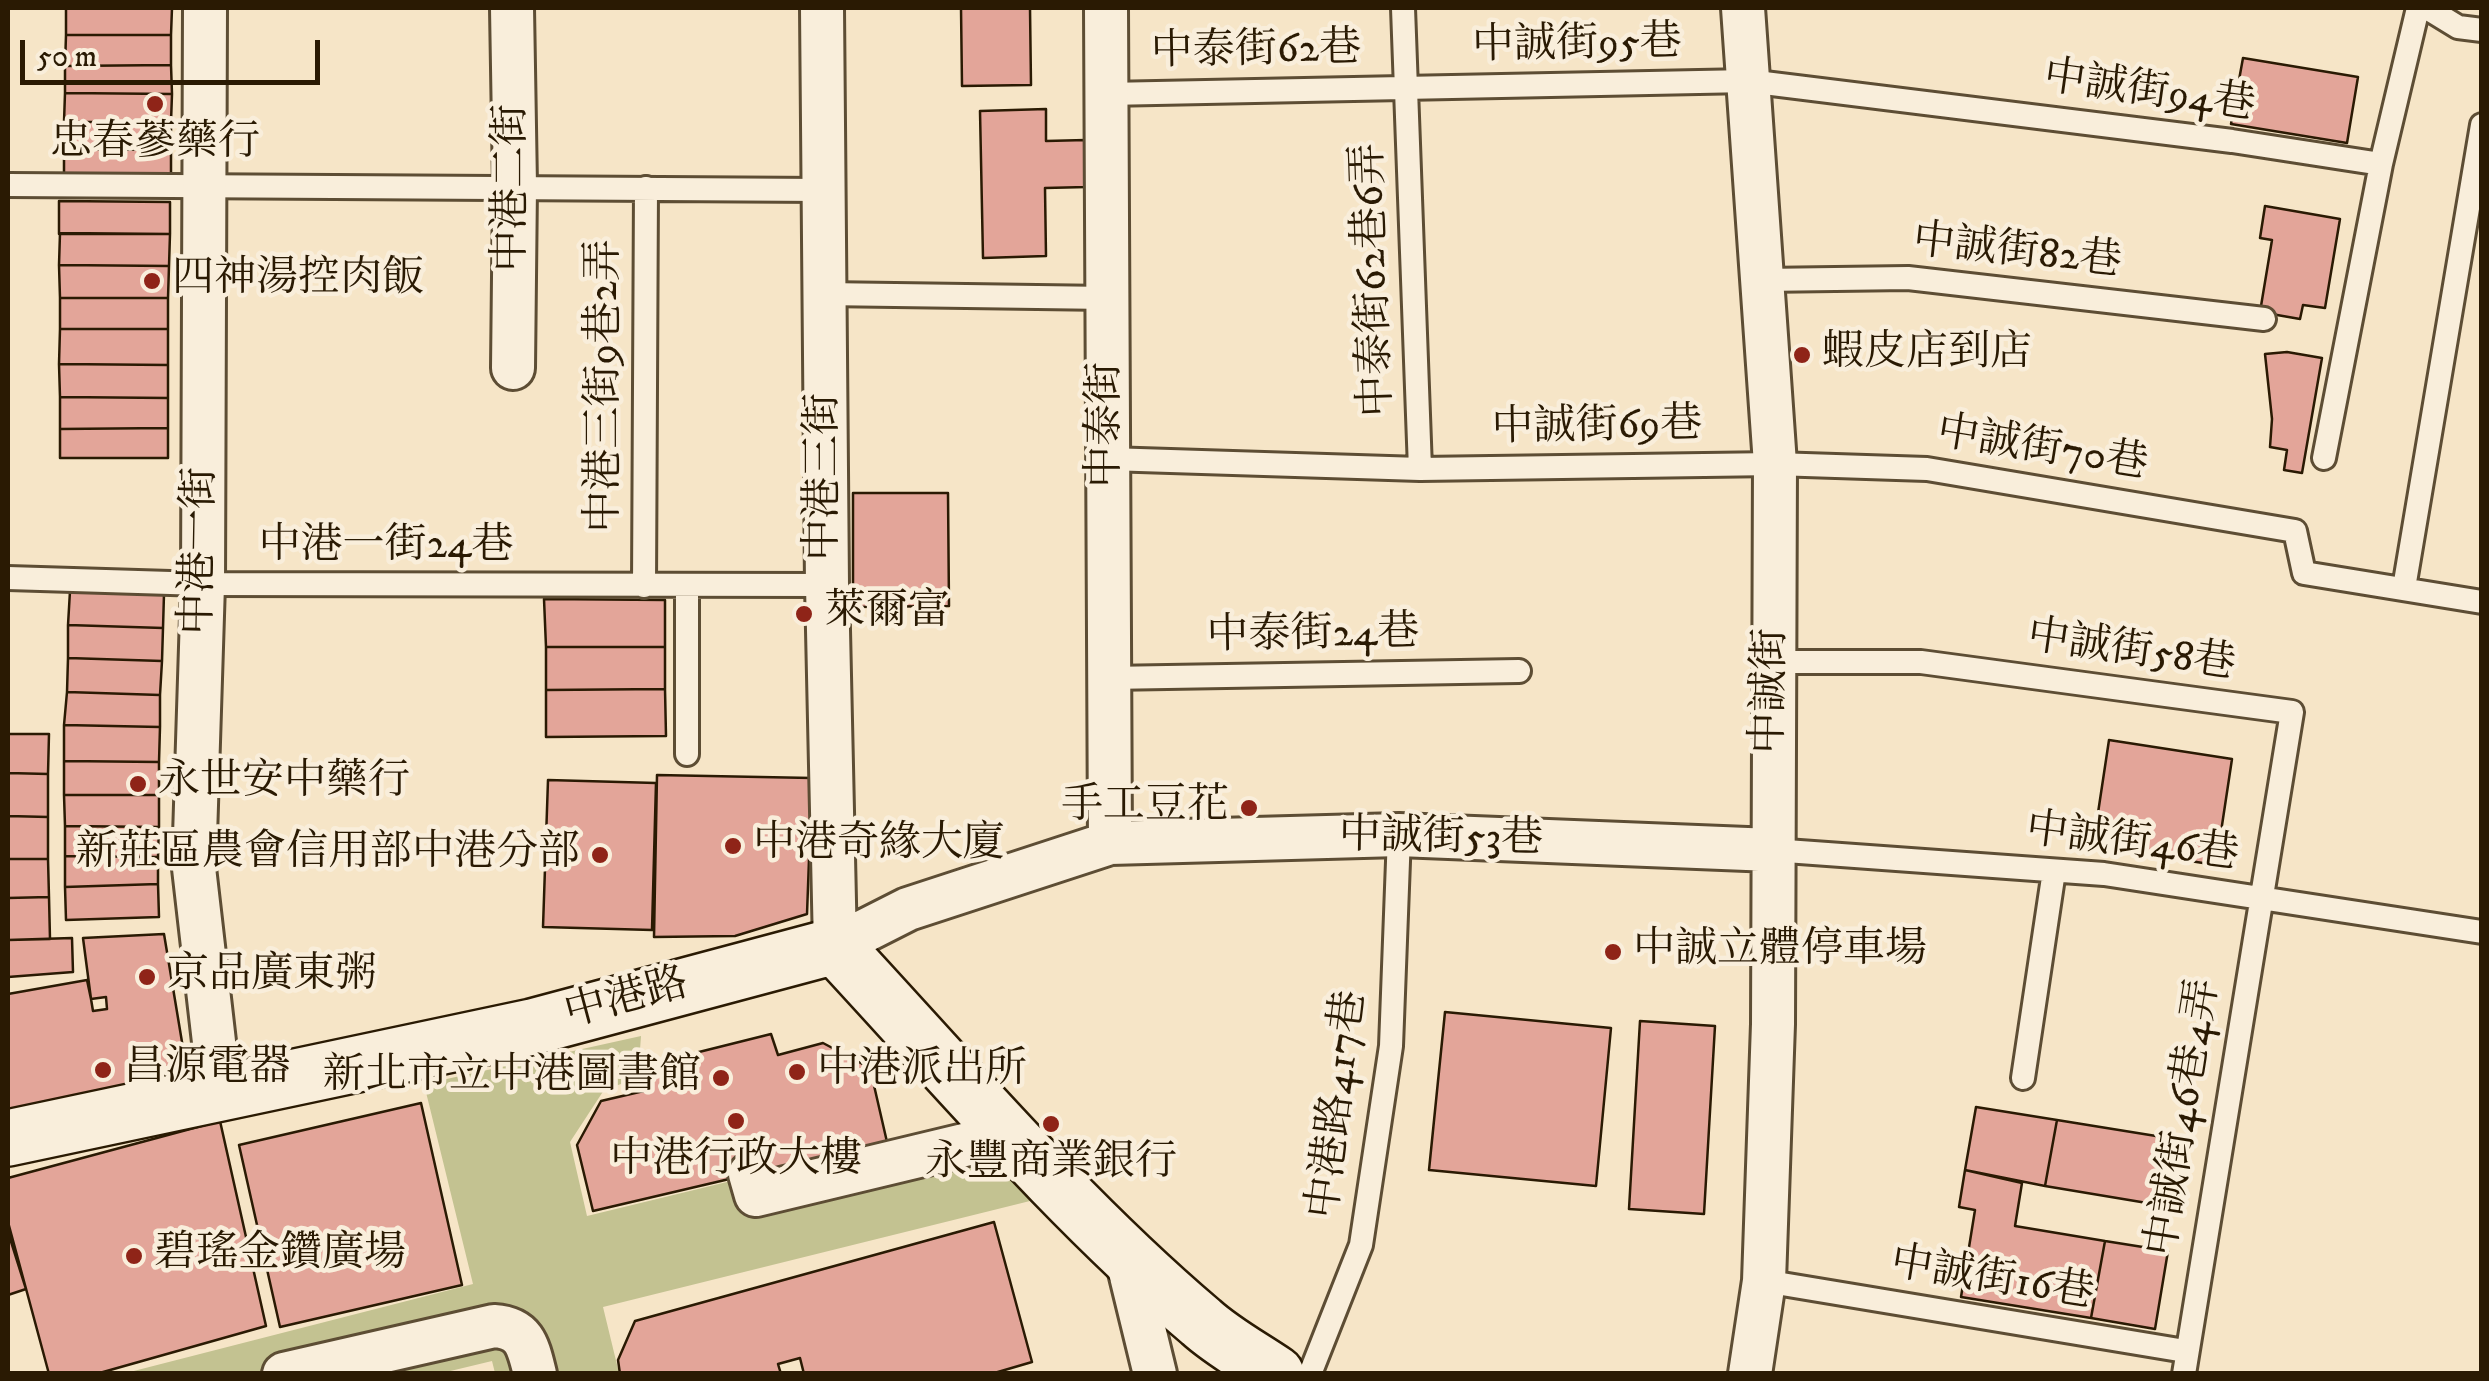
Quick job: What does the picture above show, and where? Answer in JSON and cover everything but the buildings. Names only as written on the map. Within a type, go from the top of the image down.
[{"type":"street","name":"中港一街","points":[[205,8],[203,584],[194,868],[220,1094]]},
{"type":"street","name":"中港二街","points":[[512,8],[513,368]]},
{"type":"street","name":"中港三街","points":[[822,8],[834,946]]},
{"type":"street","name":"中泰街","points":[[1106,8],[1110,843]]},
{"type":"street","name":"中誠街","points":[[1743,8],[1775,464],[1773,1024],[1764,1281],[1750,1374]]},
{"type":"street","name":"中誠街53巷","points":[[1110,843],[1399,835],[1772,850]]},
{"type":"street","name":"中港路","points":[[8,1138],[532,1027],[834,946],[908,908],[1110,843]]},
{"type":"street","points":[[834,946],[1124,1251],[1203,1324],[1276,1374]]},
{"type":"street","points":[[750,1174],[756,1195],[1010,1134]]},
{"type":"street","points":[[1124,1251],[1155,1374]]},
{"type":"street","points":[[284,1374],[494,1326],[515,1329],[521,1334],[535,1374]]},
{"type":"lane","name":"中泰街62巷6弄","points":[[1403,8],[1420,470]]},
{"type":"lane","points":[[2324,458],[2381,164],[2418,8]]},
{"type":"lane","points":[[2427,8],[2458,27],[2482,30]]},
{"type":"lane","name":"中誠街95巷","points":[[1407,88],[1748,81]]},
{"type":"lane","name":"中誠街94巷","points":[[1748,81],[2232,141],[2381,164]]},
{"type":"lane","name":"中泰街62巷","points":[[1106,94],[1407,88]]},
{"type":"lane","points":[[2482,125],[2404,588],[2482,602]]},
{"type":"lane","points":[[8,185],[823,190]]},
{"type":"lane","name":"中港三街9巷2弄","points":[[644,586],[646,188]]},
{"type":"lane","name":"中誠街82巷","points":[[1762,280],[1908,278],[2264,318]]},
{"type":"lane","points":[[824,294],[1108,298]]},
{"type":"lane","name":"中誠街69巷","points":[[1108,459],[1420,470],[1775,464]]},
{"type":"lane","name":"中誠街70巷","points":[[1775,464],[1927,469],[2295,531],[2304,572],[2404,588]]},
{"type":"lane","name":"中港一街24巷","points":[[8,578],[203,584],[827,585]]},
{"type":"lane","points":[[687,585],[687,754]]},
{"type":"lane","name":"中誠街58巷","points":[[1773,662],[1921,662],[2292,712],[2260,898]]},
{"type":"lane","name":"中泰街24巷","points":[[1109,678],[1519,671]]},
{"type":"lane","name":"中港路417巷","points":[[1310,1374],[1361,1245],[1391,1046],[1399,835]]},
{"type":"lane","name":"中誠街46巷","points":[[1772,850],[2104,874],[2482,932]]},
{"type":"lane","points":[[2023,1078],[2054,871]]},
{"type":"lane","name":"中誠街46巷4弄","points":[[2184,1362],[2260,898]]},
{"type":"lane","name":"中誠街16巷","points":[[1764,1281],[2184,1362]]},
{"type":"shaded area","points":[[641,1036],[638,1078],[604,1090],[570,1142],[587,1216],[953,1127],[1034,1200],[603,1307],[619,1373],[495,1373],[492,1361],[438,1374],[122,1374],[473,1284],[424,1084]]},
{"type":"place","name":"忠春蔘藥行","points":[[155,104]]},
{"type":"place","name":"四神湯控肉飯","points":[[152,281]]},
{"type":"place","name":"蝦皮店到店","points":[[1802,355]]},
{"type":"place","name":"萊爾富","points":[[804,614]]},
{"type":"place","name":"永世安中藥行","points":[[138,784]]},
{"type":"place","name":"手工豆花","points":[[1249,808]]},
{"type":"place","name":"中港奇緣大廈","points":[[733,846]]},
{"type":"place","name":"新莊區農會信用部中港分部","points":[[600,855]]},
{"type":"place","name":"中誠立體停車場","points":[[1613,952]]},
{"type":"place","name":"京品廣東粥","points":[[147,977]]},
{"type":"place","name":"昌源電器","points":[[103,1070]]},
{"type":"place","name":"中港派出所","points":[[797,1072]]},
{"type":"place","name":"新北市立中港圖書館","points":[[721,1078]]},
{"type":"place","name":"中港行政大樓","points":[[736,1121]]},
{"type":"place","name":"永豐商業銀行","points":[[1051,1124]]},
{"type":"place","name":"碧瑤金鑽廣場","points":[[134,1256]]}]
